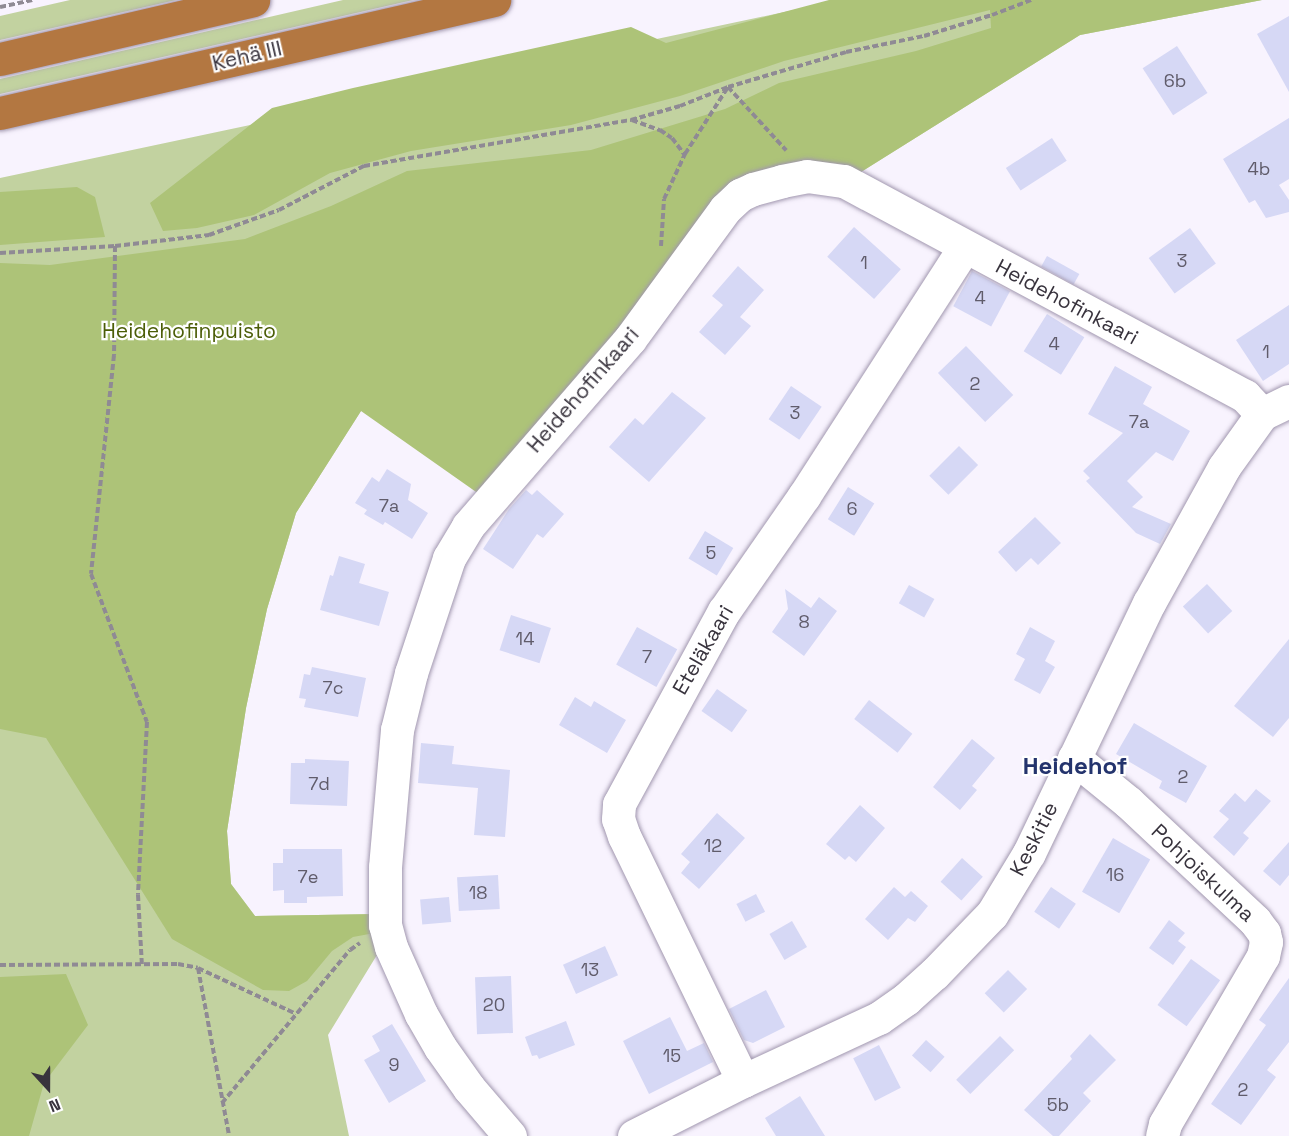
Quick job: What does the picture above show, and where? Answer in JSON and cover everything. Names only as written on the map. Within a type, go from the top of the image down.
[{"type":"highway","points":[[0,59],[253,0]]},
{"type":"highway","name":"Kehä III","points":[[0,113],[494,0]]},
{"type":"street","name":"Heidehofinkaari","points":[[510,1136],[469,1088],[440,1047],[412,995],[385,925],[385,867],[397,730],[411,673],[449,558],[468,526],[630,339],[725,209],[740,195],[753,189],[807,176],[844,181],[964,248],[1245,396],[1275,408]]},
{"type":"street","name":"Eteläkaari","points":[[743,1081],[624,836],[618,819],[619,804],[724,611],[804,496],[964,248]]},
{"type":"street","name":"Keskitie","points":[[634,1136],[743,1081],[879,1018],[906,999],[934,974],[992,914],[1017,876],[1149,603],[1224,467],[1275,408]]},
{"type":"street","name":"Pohjoiskulma","points":[[1074,758],[1128,802],[1255,921],[1264,933],[1266,942],[1263,956],[1165,1124],[1162,1136]]},
{"type":"path","points":[[0,7],[32,0]]},
{"type":"path","points":[[0,253],[115,246],[208,235],[279,210],[364,166],[631,120],[680,106],[728,87],[846,52],[924,36],[1031,0]]},
{"type":"path","points":[[670,286],[662,265],[661,220],[664,199],[685,154],[728,87]]},
{"type":"path","points":[[728,87],[807,176]]},
{"type":"path","points":[[631,120],[660,130],[672,138],[685,154]]},
{"type":"path","points":[[115,246],[114,356],[91,574],[147,722],[138,895],[142,966]]},
{"type":"path","points":[[222,1103],[350,950],[385,925]]},
{"type":"path","points":[[0,965],[178,964],[198,968],[296,1014]]},
{"type":"path","points":[[198,968],[229,1136]]},
{"type":"green space","points":[[70,0],[176,0],[0,40],[0,16]]},
{"type":"green space","points":[[343,0],[413,0],[0,94],[0,79]]},
{"type":"green space","name":"Heidehofinpuisto","points":[[829,0],[1262,0],[1080,35],[853,177],[779,169],[479,494],[361,411],[296,513],[267,609],[246,708],[227,831],[231,884],[255,916],[379,914],[380,932],[353,937],[332,951],[307,981],[289,991],[263,990],[172,939],[46,738],[0,729],[0,263],[50,265],[245,239],[331,206],[407,171],[591,150],[725,109],[779,83],[916,51],[991,28],[990,10],[784,61],[680,96],[571,125],[411,151],[330,173],[254,215],[197,228],[163,231],[150,203],[272,108],[631,27],[666,43]]},
{"type":"green space","name":"Heidehofinpuisto","points":[[841,0],[1262,0],[1080,35],[853,177],[813,169],[361,411],[296,513],[267,609],[246,708],[227,831],[231,884],[255,916],[379,914],[380,950],[328,1035],[349,1136],[0,1136],[0,178]]},
{"type":"green space","points":[[77,187],[95,197],[105,237],[0,245],[0,192]]},
{"type":"green space","points":[[66,974],[88,1025],[44,1083],[29,1136],[0,1136],[0,977]]},
{"type":"building","points":[[1289,16],[1289,92],[1257,34]]},
{"type":"building","points":[[1177,46],[1207,93],[1173,115],[1143,68]]},
{"type":"building","points":[[1289,118],[1289,179],[1279,185],[1289,200],[1289,212],[1266,218],[1255,200],[1249,203],[1223,159]]},
{"type":"building","points":[[1052,138],[1067,161],[1021,191],[1006,168]]},
{"type":"building","points":[[854,227],[901,269],[874,299],[827,257]]},
{"type":"building","points":[[1190,228],[1216,264],[1175,294],[1149,258]]},
{"type":"building","points":[[1047,256],[1079,274],[1074,284],[1041,266]]},
{"type":"building","points":[[738,266],[764,290],[740,317],[751,326],[725,355],[699,332],[723,305],[712,296]]},
{"type":"building","points":[[972,271],[1010,291],[991,327],[953,306]]},
{"type":"building","points":[[1289,305],[1289,364],[1263,381],[1236,340]]},
{"type":"building","points":[[1047,314],[1084,337],[1061,375],[1024,351]]},
{"type":"building","points":[[966,346],[1013,395],[985,422],[938,373]]},
{"type":"building","points":[[1115,366],[1152,387],[1143,404],[1190,431],[1173,461],[1156,452],[1127,481],[1143,497],[1132,507],[1171,524],[1160,544],[1136,533],[1086,481],[1090,478],[1083,471],[1123,433],[1088,414]]},
{"type":"building","points":[[791,386],[822,407],[799,440],[769,419]]},
{"type":"building","points":[[672,392],[706,418],[649,482],[609,447],[635,418],[643,425]]},
{"type":"building","points":[[959,446],[978,465],[948,495],[929,476]]},
{"type":"building","points":[[387,469],[411,484],[408,500],[428,513],[412,539],[385,522],[383,525],[364,514],[367,510],[355,503],[372,477],[379,482]]},
{"type":"building","points":[[848,487],[874,503],[854,536],[828,519]]},
{"type":"building","points":[[526,490],[532,495],[537,490],[564,514],[543,538],[537,534],[513,569],[483,549],[509,509]]},
{"type":"building","points":[[1035,517],[1061,543],[1038,565],[1031,558],[1016,572],[998,552]]},
{"type":"building","points":[[705,531],[733,548],[717,575],[689,558]]},
{"type":"building","points":[[339,556],[365,564],[359,583],[389,592],[379,626],[320,610],[330,575],[333,576]]},
{"type":"building","points":[[1207,584],[1232,611],[1208,634],[1183,607]]},
{"type":"building","points":[[909,585],[934,599],[924,617],[899,603]]},
{"type":"building","points":[[785,589],[811,608],[819,597],[837,611],[804,656],[772,632],[788,609]]},
{"type":"building","points":[[511,615],[551,628],[540,663],[500,650]]},
{"type":"building","points":[[637,627],[677,649],[656,687],[616,665]]},
{"type":"building","points":[[1030,627],[1055,641],[1045,661],[1055,667],[1040,694],[1014,680],[1025,659],[1016,654]]},
{"type":"building","points":[[1289,639],[1289,718],[1273,737],[1234,706]]},
{"type":"building","points":[[312,667],[366,678],[358,717],[304,707],[306,699],[299,698],[304,674],[310,675]]},
{"type":"building","points":[[717,689],[747,710],[732,732],[702,711]]},
{"type":"building","points":[[575,697],[591,707],[594,701],[626,720],[607,753],[559,725]]},
{"type":"building","points":[[869,700],[912,734],[898,753],[854,719]]},
{"type":"building","points":[[1134,723],[1207,766],[1186,803],[1159,788],[1162,781],[1116,754]]},
{"type":"building","points":[[972,739],[995,758],[972,786],[977,790],[960,810],[933,787]]},
{"type":"building","points":[[421,743],[454,746],[452,764],[510,770],[505,837],[474,835],[478,788],[418,783]]},
{"type":"building","points":[[305,759],[349,761],[347,806],[290,804],[291,763],[305,763]]},
{"type":"building","points":[[1256,789],[1271,801],[1243,833],[1249,838],[1234,856],[1213,837],[1229,819],[1219,811],[1235,793],[1245,802]]},
{"type":"building","points":[[860,805],[885,828],[856,862],[849,856],[845,860],[826,844]]},
{"type":"building","points":[[717,813],[745,838],[699,889],[681,873],[690,862],[681,854]]},
{"type":"building","points":[[1113,838],[1150,859],[1119,913],[1082,892]]},
{"type":"building","points":[[1289,842],[1289,875],[1280,886],[1263,871]]},
{"type":"building","points":[[283,849],[342,849],[343,896],[307,897],[307,903],[284,903],[284,890],[273,891],[273,863],[283,863]]},
{"type":"building","points":[[962,858],[983,877],[961,901],[941,882]]},
{"type":"building","points":[[498,875],[500,909],[459,911],[457,877]]},
{"type":"building","points":[[894,887],[905,897],[911,891],[928,906],[915,922],[908,918],[888,940],[865,919]]},
{"type":"building","points":[[1051,887],[1076,904],[1059,929],[1034,912]]},
{"type":"building","points":[[756,894],[765,912],[745,922],[736,904]]},
{"type":"building","points":[[449,897],[451,922],[422,924],[420,900]]},
{"type":"building","points":[[1169,920],[1185,933],[1178,941],[1186,947],[1173,965],[1149,948]]},
{"type":"building","points":[[792,921],[807,947],[784,960],[769,934]]},
{"type":"building","points":[[605,946],[618,975],[576,994],[563,965]]},
{"type":"building","points":[[1191,959],[1220,980],[1187,1026],[1157,1005]]},
{"type":"building","points":[[1008,970],[1027,989],[1004,1012],[985,993]]},
{"type":"building","points":[[511,976],[513,1033],[477,1034],[475,977]]},
{"type":"building","points":[[1289,978],[1289,1042],[1267,1070],[1276,1077],[1241,1125],[1211,1104],[1266,1025],[1259,1020]]},
{"type":"building","points":[[766,990],[785,1027],[753,1043],[744,1040],[729,1009]]},
{"type":"building","points":[[670,1017],[687,1051],[704,1043],[713,1062],[649,1094],[623,1041]]},
{"type":"building","points":[[566,1021],[575,1045],[539,1059],[537,1055],[532,1056],[525,1037]]},
{"type":"building","points":[[392,1024],[426,1081],[389,1103],[364,1060],[380,1051],[372,1036]]},
{"type":"building","points":[[1090,1034],[1116,1060],[1083,1093],[1091,1101],[1059,1136],[1053,1136],[1024,1110],[1072,1059],[1070,1056]]},
{"type":"building","points":[[1000,1036],[1014,1050],[970,1094],[956,1080]]},
{"type":"building","points":[[926,1040],[945,1057],[931,1072],[912,1056]]},
{"type":"building","points":[[879,1045],[901,1088],[875,1101],[853,1058]]},
{"type":"building","points":[[800,1096],[825,1136],[776,1136],[765,1118]]},
{"type":"district","name":"Heidehof","points":[[1075,766]]}]
